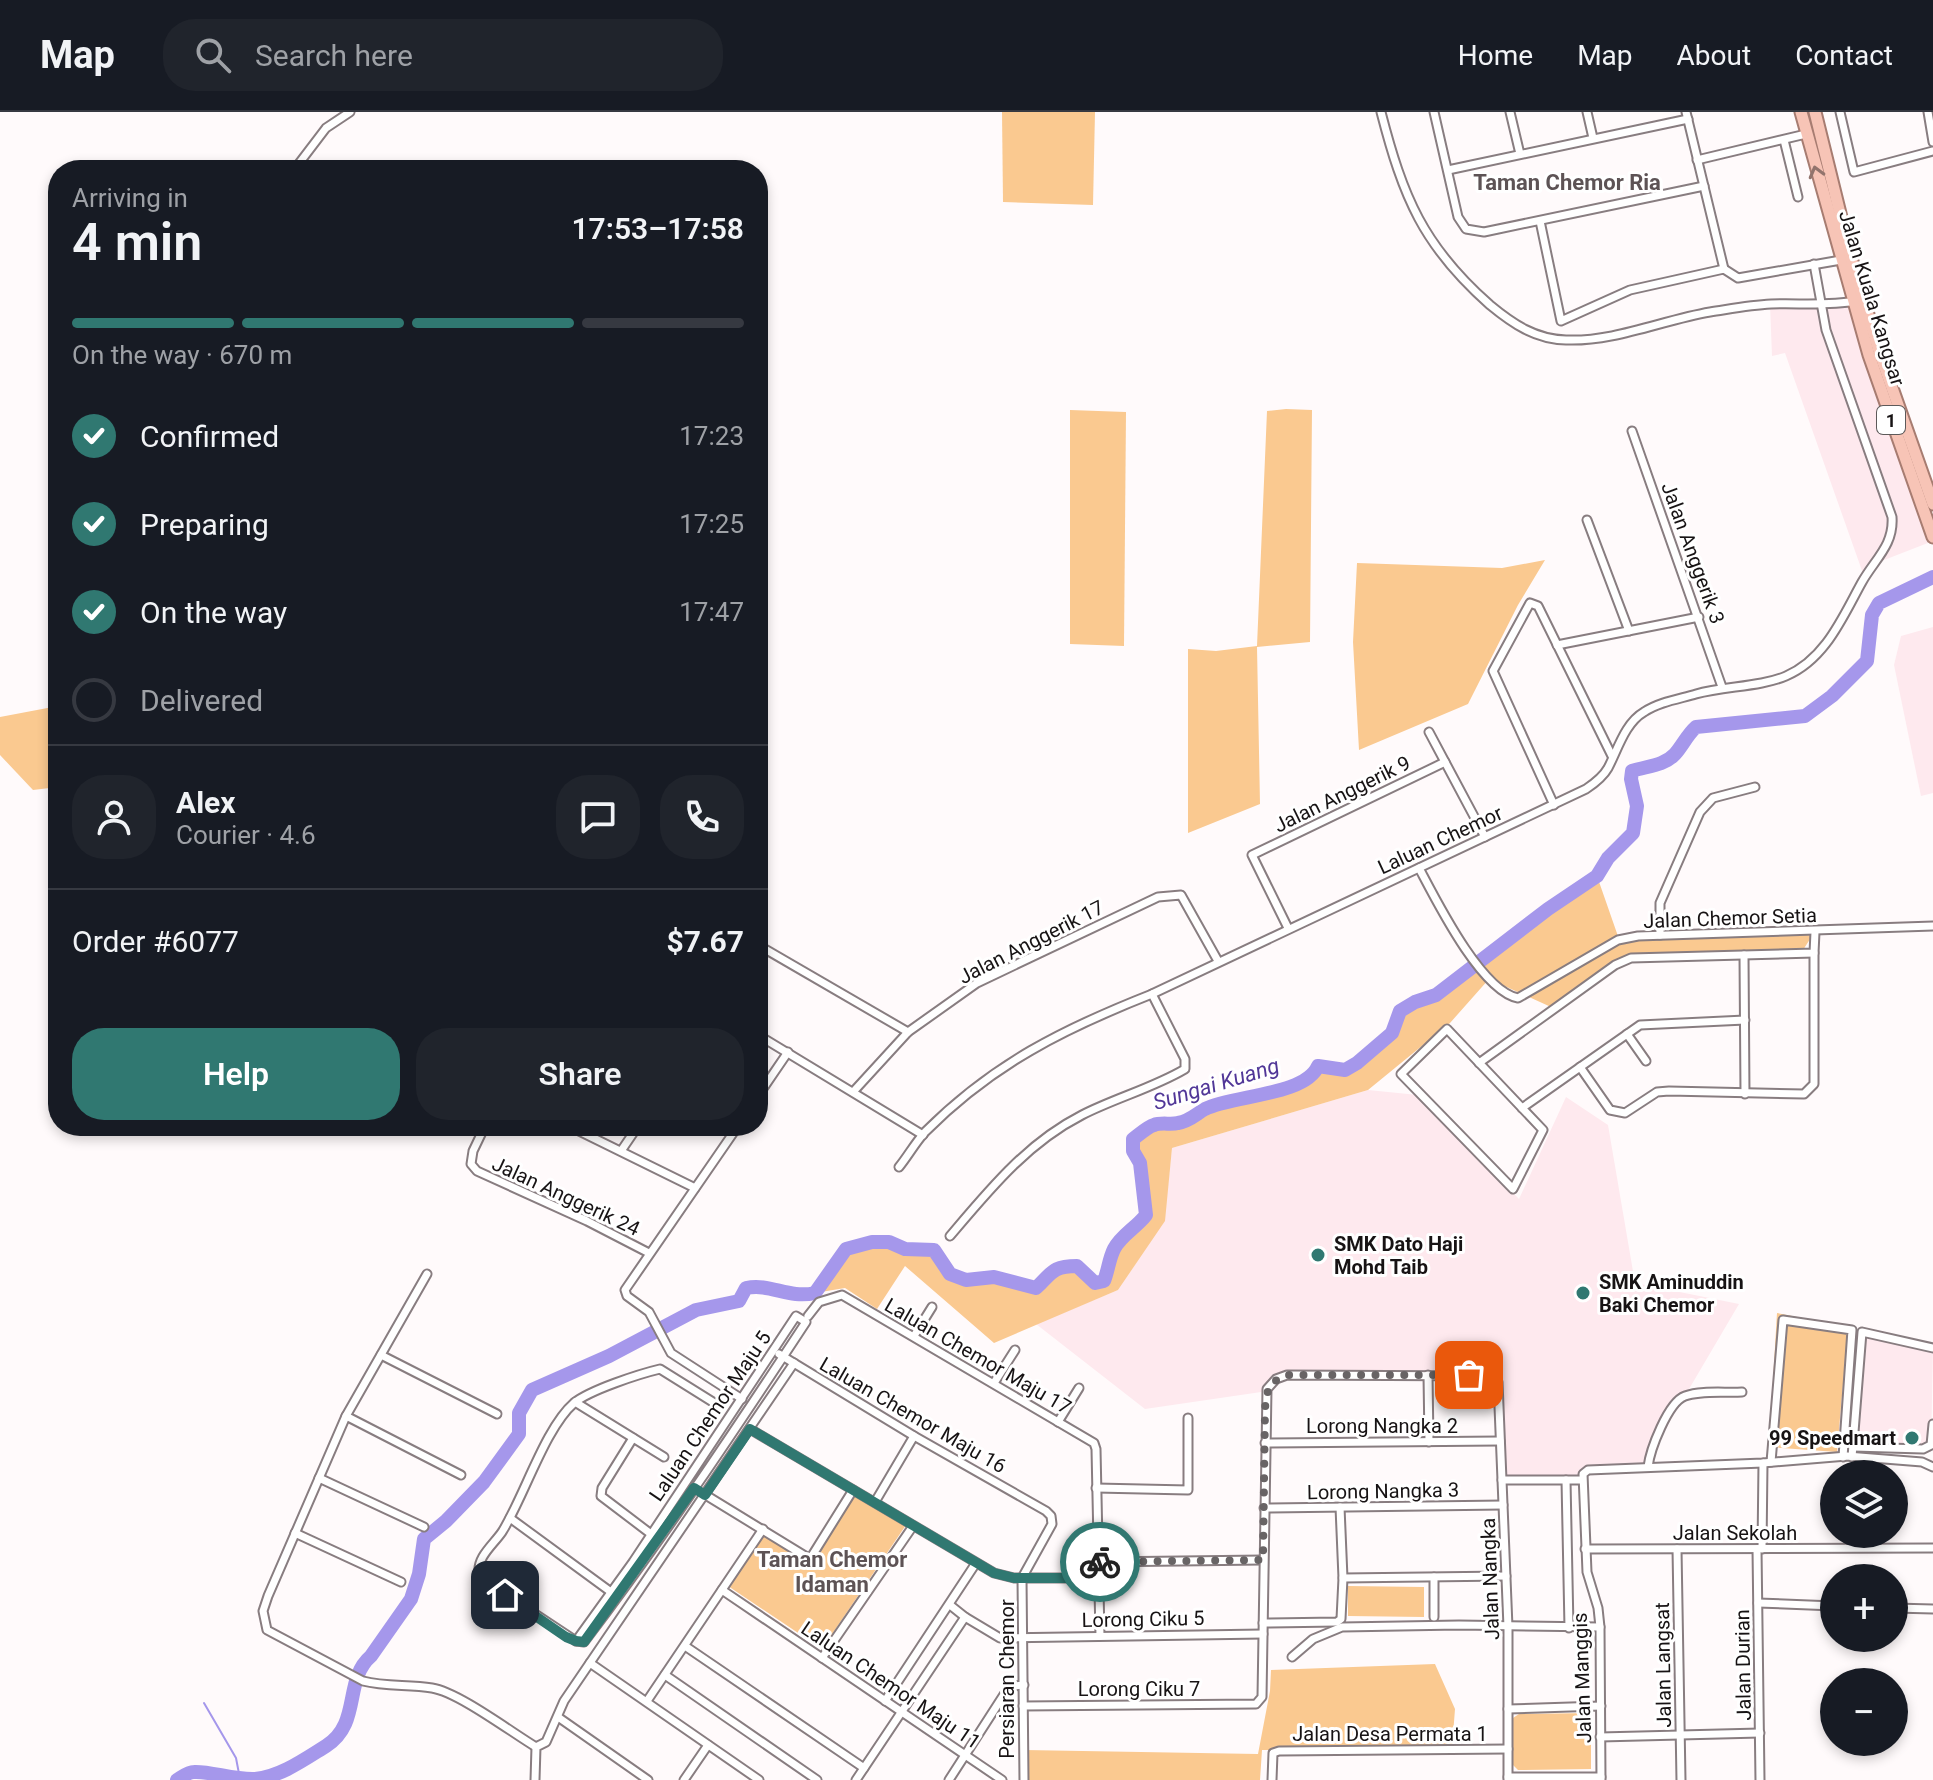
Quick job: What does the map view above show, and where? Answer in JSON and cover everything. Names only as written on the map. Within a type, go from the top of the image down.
[{"type":"highway","name":"Jalan Kuala Kangsar","points":[[1801,112],[1841,260],[1933,504]]},
{"type":"highway","name":"Jalan Kuala Kangsar","points":[[1815,112],[1858,300],[1933,537]]},
{"type":"street","points":[[302,160],[326,128],[350,112]]},
{"type":"street","points":[[1381,112],[1398,173],[1428,237],[1456,273],[1522,329],[1553,339],[1585,339],[1741,307],[1858,300]]},
{"type":"street","points":[[1434,112],[1458,217],[1466,229],[1484,232],[1704,186]]},
{"type":"street","points":[[1510,112],[1520,154]]},
{"type":"street","points":[[1587,112],[1593,138]]},
{"type":"street","points":[[1840,112],[1854,172],[1933,151]]},
{"type":"street","points":[[1928,112],[1933,142]]},
{"type":"street","points":[[1448,170],[1687,115],[1724,269],[1738,278],[1841,260]]},
{"type":"street","points":[[1697,160],[1806,134]]},
{"type":"street","points":[[1784,140],[1798,197]]},
{"type":"street","points":[[1540,221],[1561,321],[1630,290],[1724,269]]},
{"type":"street","points":[[1814,264],[1820,304]]},
{"type":"street","name":"Laluan Chemor","points":[[899,1167],[923,1135],[987,1077],[1021,1054],[1586,789],[1601,778],[1633,721],[1642,713],[1658,705],[1722,687],[1786,676],[1813,657],[1840,624],[1863,580],[1889,546],[1893,527],[1820,304]]},
{"type":"street","name":"Jalan Anggerik 3","points":[[1632,431],[1722,687]]},
{"type":"street","points":[[1587,520],[1629,631]]},
{"type":"street","points":[[1554,805],[1493,671],[1530,603],[1538,606],[1612,756]]},
{"type":"street","points":[[1557,645],[1699,617]]},
{"type":"street","points":[[1429,732],[1485,837]]},
{"type":"street","name":"Jalan Anggerik 9","points":[[1288,928],[1252,855],[1445,762]]},
{"type":"street","points":[[1660,935],[1660,903],[1700,812],[1713,798],[1755,787]]},
{"type":"street","name":"Jalan Chemor Setia","points":[[1419,868],[1467,951],[1501,991],[1518,998],[1618,940],[1660,935],[1933,926]]},
{"type":"street","name":"Jalan Anggerik 17","points":[[853,1092],[908,1032],[955,998],[1000,971],[1158,897],[1181,895],[1218,961]]},
{"type":"street","points":[[1580,1067],[1610,1110],[1625,1113],[1657,1092],[1804,1094],[1814,1084],[1815,932]]},
{"type":"street","points":[[768,951],[908,1032]]},
{"type":"street","points":[[1479,1063],[1615,965],[1631,958],[1814,953]]},
{"type":"street","points":[[1744,955],[1745,1094]]},
{"type":"street","points":[[950,1236],[1005,1173],[1040,1140],[1080,1116],[1185,1069],[1185,1059],[1152,994]]},
{"type":"street","points":[[1522,1108],[1640,1025],[1745,1020]]},
{"type":"street","points":[[1447,1029],[1479,1063],[1543,1130],[1513,1189],[1401,1074],[1447,1029]]},
{"type":"street","points":[[1627,1034],[1646,1061]]},
{"type":"street","points":[[768,1041],[923,1135]]},
{"type":"street","points":[[768,1081],[788,1052]]},
{"type":"street","name":"Jalan Anggerik 24","points":[[480,1136],[471,1164],[477,1171],[649,1253]]},
{"type":"street","points":[[590,1136],[695,1188]]},
{"type":"street","points":[[621,1151],[631,1136]]},
{"type":"street","points":[[731,1136],[627,1285],[627,1296],[649,1312],[665,1345],[679,1361],[742,1399]]},
{"type":"street","points":[[427,1274],[346,1416],[263,1611],[267,1630],[363,1681],[377,1685],[434,1688],[453,1695],[536,1747],[535,1780]]},
{"type":"street","name":"Laluan Chemor Maju 17","points":[[807,1319],[819,1302],[842,1295],[914,1336],[1094,1443],[1096,1488]]},
{"type":"street","points":[[914,1336],[932,1307]]},
{"type":"street","name":"Laluan Chemor Maju 5","points":[[807,1319],[694,1488],[654,1536],[610,1591],[576,1641],[584,1642],[618,1597],[654,1536],[686,1483],[796,1316],[807,1319]]},
{"type":"street","name":"Jalan Durian","points":[[1760,1780],[1760,1549],[1783,1320],[1852,1330],[1848,1457]]},
{"type":"street","points":[[1848,1457],[1853,1447],[1862,1332],[1933,1348]]},
{"type":"street","points":[[994,1383],[1015,1350]]},
{"type":"street","points":[[774,1351],[794,1363]]},
{"type":"street","points":[[381,1355],[497,1414]]},
{"type":"street","name":"Laluan Chemor Maju 16","points":[[536,1747],[546,1742],[564,1701],[794,1363],[1046,1511],[1051,1516],[1052,1524],[1022,1578]]},
{"type":"street","points":[[576,1641],[485,1581],[478,1565],[510,1518],[551,1437],[575,1402],[609,1386],[660,1369],[716,1404]]},
{"type":"street","points":[[1263,1634],[1267,1389],[1276,1379],[1287,1375],[1428,1375],[1429,1442]]},
{"type":"street","name":"Jalan Nangka","points":[[1428,1375],[1490,1376],[1498,1382],[1508,1627],[1508,1778]]},
{"type":"street","points":[[1058,1422],[1079,1388]]},
{"type":"street","points":[[1648,1467],[1649,1454],[1678,1401],[1686,1395],[1742,1392]]},
{"type":"street","points":[[575,1402],[664,1457]]},
{"type":"street","points":[[346,1416],[461,1475]]},
{"type":"street","points":[[1100,1636],[1096,1488],[1188,1490],[1188,1418]]},
{"type":"street","points":[[1853,1447],[1923,1449],[1931,1445],[1933,1424]]},
{"type":"street","points":[[750,1429],[994,1573],[1022,1578],[1098,1578]]},
{"type":"street","points":[[875,1502],[914,1436]]},
{"type":"street","name":"Laluan Chemor Maju 5","points":[[633,1438],[602,1488],[601,1496],[654,1536]]},
{"type":"street","name":"Lorong Nangka 2","points":[[1265,1443],[1500,1441]]},
{"type":"street","points":[[1922,1462],[1923,1449]]},
{"type":"street","points":[[1502,1480],[1566,1480],[1582,1477],[1588,1470],[1848,1457],[1922,1462],[1933,1459]]},
{"type":"street","points":[[1922,1462],[1933,1467]]},
{"type":"street","name":"Jalan Manggis","points":[[1582,1477],[1587,1572],[1598,1608],[1600,1627],[1601,1778]]},
{"type":"street","points":[[319,1478],[424,1527]]},
{"type":"street","points":[[1566,1480],[1569,1628]]},
{"type":"street","points":[[686,1483],[810,1559],[853,1490]]},
{"type":"street","name":"Lorong Nangka 3","points":[[1264,1508],[1503,1505]]},
{"type":"street","points":[[1263,1623],[1337,1622],[1341,1619],[1340,1507]]},
{"type":"street","points":[[510,1518],[618,1597]]},
{"type":"street","points":[[822,1658],[913,1526]]},
{"type":"street","points":[[647,1701],[763,1529]]},
{"type":"street","points":[[295,1533],[401,1582]]},
{"type":"street","name":"Jalan Sekolah","points":[[1585,1549],[1933,1548]]},
{"type":"street","name":"Jalan Langsat","points":[[1677,1549],[1681,1780]]},
{"type":"street","points":[[1098,1562],[1263,1560]]},
{"type":"street","points":[[885,1701],[976,1563]]},
{"type":"street","points":[[1343,1578],[1506,1576]]},
{"type":"street","points":[[1434,1577],[1434,1617]]},
{"type":"street","name":"Persiaran Chemor","points":[[1022,1578],[1025,1637],[1024,1780]]},
{"type":"street","name":"Laluan Chemor Maju 11","points":[[722,1590],[1002,1780]]},
{"type":"street","points":[[1758,1603],[1820,1605]]},
{"type":"street","name":"Lorong Ciku 5","points":[[950,1605],[994,1636],[1263,1634]]},
{"type":"street","points":[[1908,1608],[1933,1609]]},
{"type":"street","points":[[856,1780],[965,1617]]},
{"type":"street","points":[[1292,1657],[1322,1633],[1342,1627],[1600,1627]]},
{"type":"street","name":"Lorong Ciku 7","points":[[1023,1706],[1256,1704],[1262,1697],[1263,1634]]},
{"type":"street","points":[[685,1646],[864,1768]]},
{"type":"street","points":[[590,1663],[759,1780]]},
{"type":"street","points":[[665,1675],[817,1780]]},
{"type":"street","points":[[949,1780],[1007,1690],[1012,1686],[1024,1685]]},
{"type":"street","points":[[1508,1709],[1601,1706]]},
{"type":"street","points":[[558,1717],[648,1780]]},
{"type":"street","points":[[1600,1737],[1760,1733]]},
{"type":"street","points":[[684,1780],[708,1745]]},
{"type":"street","name":"Jalan Desa Permata 1","points":[[1272,1780],[1273,1753],[1279,1751],[1508,1749]]},
{"type":"street","points":[[1508,1778],[1601,1778]]},
{"type":"shaded area","points":[[1002,112],[1095,112],[1093,205],[1003,202]]},
{"type":"shaded area","points":[[1853,301],[1933,541],[1879,562],[1866,582],[1785,353],[1772,356],[1770,304]]},
{"type":"shaded area","points":[[1070,410],[1126,412],[1124,646],[1070,644]]},
{"type":"shaded area","points":[[1312,410],[1310,642],[1257,647],[1260,804],[1188,833],[1188,649],[1216,651],[1257,646],[1267,411]]},
{"type":"shaded area","points":[[1545,560],[1518,605],[1468,704],[1359,750],[1353,642],[1357,563],[1502,568]]},
{"type":"shaded area","points":[[1933,627],[1933,793],[1921,796],[1894,665],[1901,636]]},
{"type":"shaded area","points":[[48,708],[48,788],[33,790],[0,755],[0,717]]},
{"type":"shaded area","points":[[1597,876],[1620,942],[1638,938],[1814,933],[1803,950],[1631,957],[1599,972],[1551,1007],[1489,979],[1450,1023],[1368,1090],[1172,1148],[1165,1221],[1118,1290],[994,1343],[905,1266],[877,1309],[845,1288],[815,1293],[846,1249],[872,1242],[889,1242],[905,1249],[934,1250],[950,1273],[966,1280],[994,1277],[1036,1288],[1057,1269],[1077,1266],[1094,1283],[1104,1281],[1117,1244],[1145,1215],[1140,1164],[1133,1151],[1133,1139],[1154,1125],[1182,1122],[1217,1104],[1283,1089],[1310,1076],[1318,1066],[1345,1070],[1392,1033],[1400,1011],[1436,995],[1548,909]]},
{"type":"shaded area","name":"SMK Dato Haji Mohd Taib","points":[[1368,1090],[1418,1095],[1519,1199],[1566,1097],[1608,1125],[1635,1283],[1739,1304],[1642,1469],[1588,1469],[1581,1480],[1502,1480],[1496,1378],[1296,1373],[1268,1391],[1145,1409],[1036,1324],[1118,1290],[1164,1221],[1172,1148]]},
{"type":"shaded area","points":[[1777,1313],[1848,1327],[1837,1452],[1769,1447]]},
{"type":"shaded area","points":[[1848,1327],[1933,1344],[1931,1452],[1837,1452]]},
{"type":"shaded area","points":[[854,1493],[906,1525],[822,1649],[728,1586],[763,1534],[809,1562]]},
{"type":"shaded area","points":[[1348,1586],[1424,1587],[1424,1617],[1348,1616]]},
{"type":"shaded area","points":[[1435,1664],[1455,1709],[1452,1748],[1262,1750],[1260,1780],[1025,1780],[1024,1750],[1258,1754],[1271,1670]]},
{"type":"shaded area","points":[[1591,1713],[1591,1769],[1518,1770],[1513,1765],[1513,1718],[1519,1714]]},
{"type":"waterway","name":"Sungai Kuang","points":[[177,1780],[194,1772],[247,1779],[264,1778],[301,1762],[337,1737],[349,1714],[357,1677],[411,1599],[419,1574],[424,1539],[484,1482],[519,1434],[519,1413],[532,1390],[609,1356],[696,1310],[739,1301],[746,1288],[815,1293],[846,1249],[872,1242],[889,1242],[905,1249],[934,1250],[950,1274],[966,1280],[994,1277],[1036,1288],[1057,1269],[1077,1266],[1095,1283],[1104,1281],[1117,1244],[1146,1215],[1140,1163],[1133,1151],[1133,1139],[1154,1125],[1182,1122],[1217,1104],[1284,1089],[1311,1076],[1318,1066],[1345,1070],[1357,1063],[1392,1033],[1400,1011],[1436,995],[1548,909],[1597,876],[1608,858],[1633,833],[1637,806],[1632,771],[1671,758],[1696,727],[1805,716],[1832,696],[1867,661],[1872,615],[1879,603],[1933,577]]},
{"type":"waterway","points":[[204,1703],[236,1758],[240,1779]]},
{"type":"way so far","points":[[1100,1562],[1263,1560],[1265,1410],[1267,1389],[1276,1379],[1287,1375],[1469,1375]]},
{"type":"place","name":"SMK Dato Haji Mohd Taib","points":[[1318,1255]]},
{"type":"place","name":"SMK Aminuddin Baki Chemor","points":[[1583,1293]]},
{"type":"place","name":"99 Speedmart","points":[[1912,1438]]},
{"type":"district","name":"Taman Chemor Ria","points":[[1567,182]]},
{"type":"district","name":"Taman Chemor Idaman","points":[[832,1572]]},
{"type":"route","points":[[505,1595],[566,1637],[584,1642],[694,1488],[705,1495],[750,1429],[994,1573],[1014,1578],[1098,1578],[1100,1562]]}]
